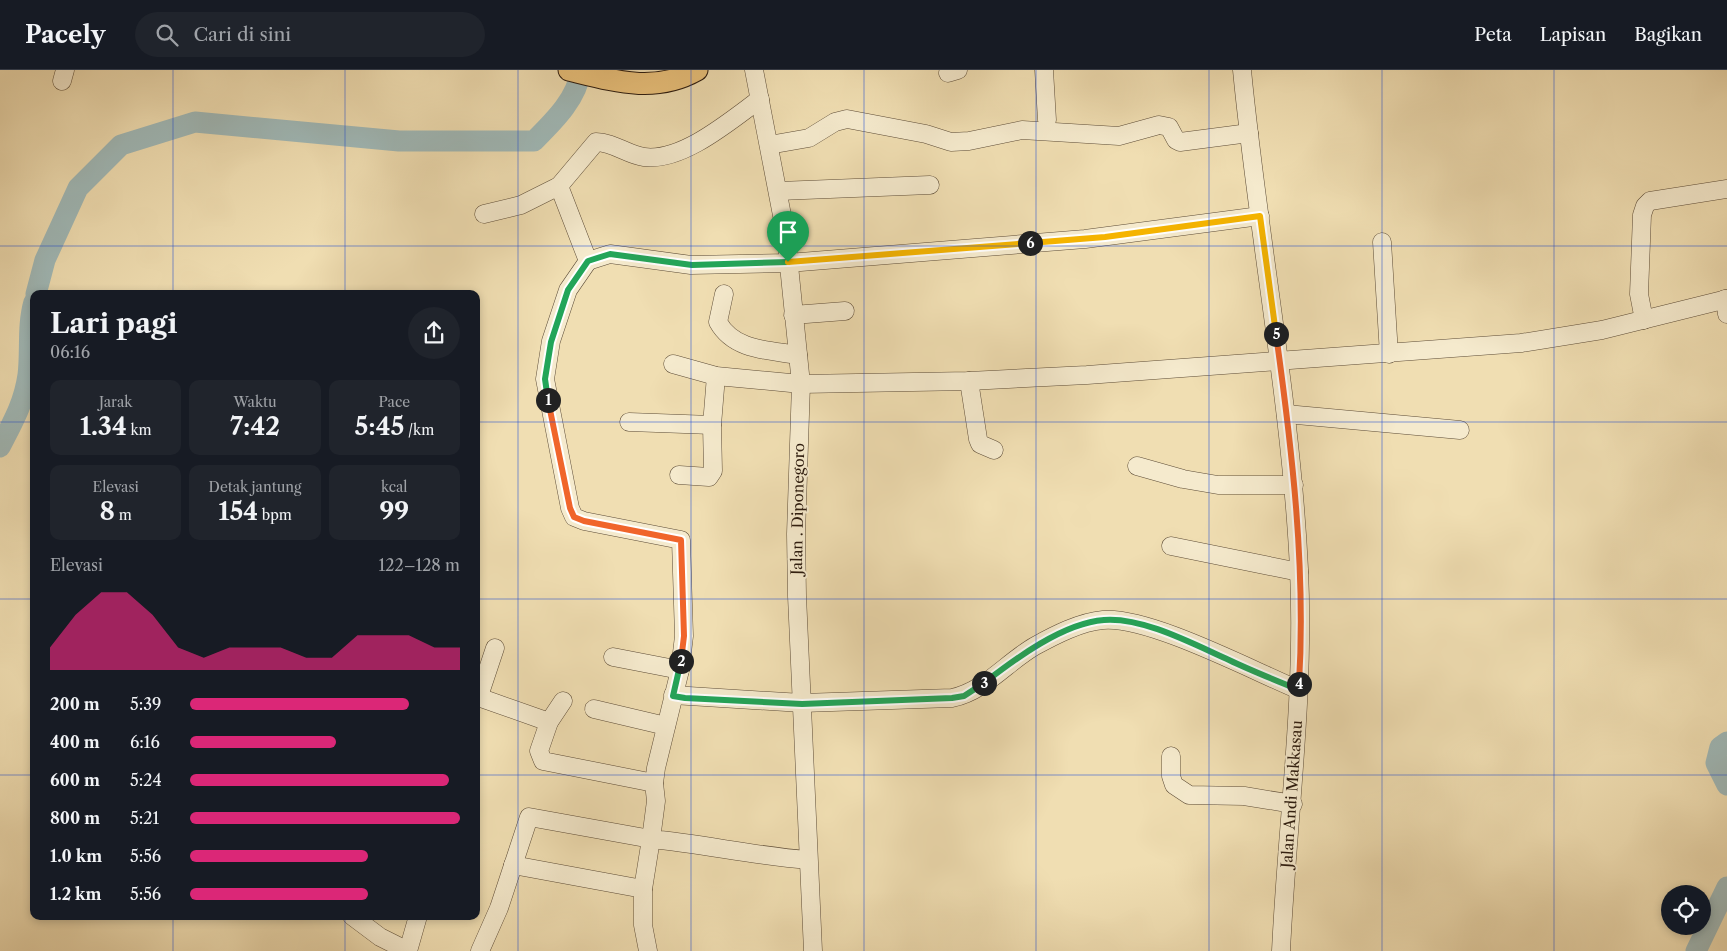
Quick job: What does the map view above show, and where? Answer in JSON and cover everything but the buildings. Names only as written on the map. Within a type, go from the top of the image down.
[{"type":"main road","points":[[569,70],[627,84],[652,77],[688,75],[697,70]]},
{"type":"street","name":"Jalan . Diponegoro","points":[[754,70],[778,190],[801,384],[796,534],[813,951]]},
{"type":"street","points":[[1044,70],[1047,120]]},
{"type":"street","name":"Jalan Andi Makkasau","points":[[1242,70],[1294,484],[1299,572],[1299,690],[1293,804],[1281,951]]},
{"type":"street","points":[[484,214],[521,205],[559,186],[596,142],[642,156],[672,154],[716,130],[760,99]]},
{"type":"street","points":[[769,145],[809,138],[835,122],[846,119],[926,134],[951,142],[969,142],[1022,130],[1119,136],[1159,125],[1169,127],[1176,140],[1180,142],[1249,133]]},
{"type":"street","points":[[778,190],[930,185]]},
{"type":"street","points":[[559,186],[588,261]]},
{"type":"street","points":[[1644,320],[1640,294],[1642,215],[1644,206],[1650,202],[1727,189]]},
{"type":"street","points":[[648,951],[643,925],[643,889],[656,801],[654,783],[666,726],[678,696],[684,636],[681,540],[584,521],[574,517],[570,508],[545,379],[551,342],[568,290],[588,261],[610,254],[692,265],[788,262],[1085,239],[1260,216]]},
{"type":"street","points":[[1382,242],[1389,354]]},
{"type":"street","points":[[724,294],[718,322],[731,338],[758,349],[798,356]]},
{"type":"street","points":[[673,364],[716,376],[801,384],[969,381],[1280,362],[1521,343],[1602,330],[1726,304]]},
{"type":"street","points":[[793,315],[845,311]]},
{"type":"street","points":[[679,475],[705,477],[712,475],[712,425],[716,376]]},
{"type":"street","points":[[969,381],[978,439],[980,444],[994,450]]},
{"type":"street","points":[[1286,414],[1460,430]]},
{"type":"street","points":[[629,422],[712,425]]},
{"type":"street","points":[[1137,466],[1218,485],[1294,484]]},
{"type":"street","points":[[1171,546],[1299,572]]},
{"type":"street","points":[[678,696],[802,704],[964,696],[1035,646],[1080,626],[1102,620],[1117,620],[1164,633],[1299,690]]},
{"type":"street","points":[[480,693],[495,648]]},
{"type":"street","points":[[613,657],[680,670]]},
{"type":"street","points":[[480,697],[549,722]]},
{"type":"street","points":[[563,701],[549,722],[539,751],[543,761],[654,783]]},
{"type":"street","points":[[594,709],[666,726]]},
{"type":"street","points":[[1171,756],[1171,776],[1174,785],[1189,795],[1244,796],[1293,804]]},
{"type":"street","points":[[480,951],[499,908],[527,820],[531,816],[651,839],[696,844],[739,853],[808,860]]},
{"type":"street","points":[[513,865],[643,889]]},
{"type":"street","points":[[361,920],[380,937],[408,951],[417,920]]},
{"type":"waterway","points":[[37,290],[45,260],[78,188],[121,145],[195,122],[399,141],[534,141],[570,100],[579,81],[581,70]]},
{"type":"waterway","points":[[0,447],[24,395],[28,375],[30,343]]},
{"type":"waterway","points":[[1727,742],[1720,747],[1716,763],[1727,785]]},
{"type":"waterway","points":[[1696,951],[1727,887]]},
{"type":"route","points":[[1260,216],[1294,484],[1299,572],[1299,690],[1193,644],[1139,624],[1117,620],[1102,620],[1080,626],[1035,646],[974,691],[964,696],[802,704],[673,696],[680,670],[684,636],[681,540],[584,521],[574,517],[570,508],[547,395],[545,379],[551,342],[568,290],[588,261],[599,256],[621,254],[692,265],[743,265],[788,262],[1085,239],[1260,216]]}]
